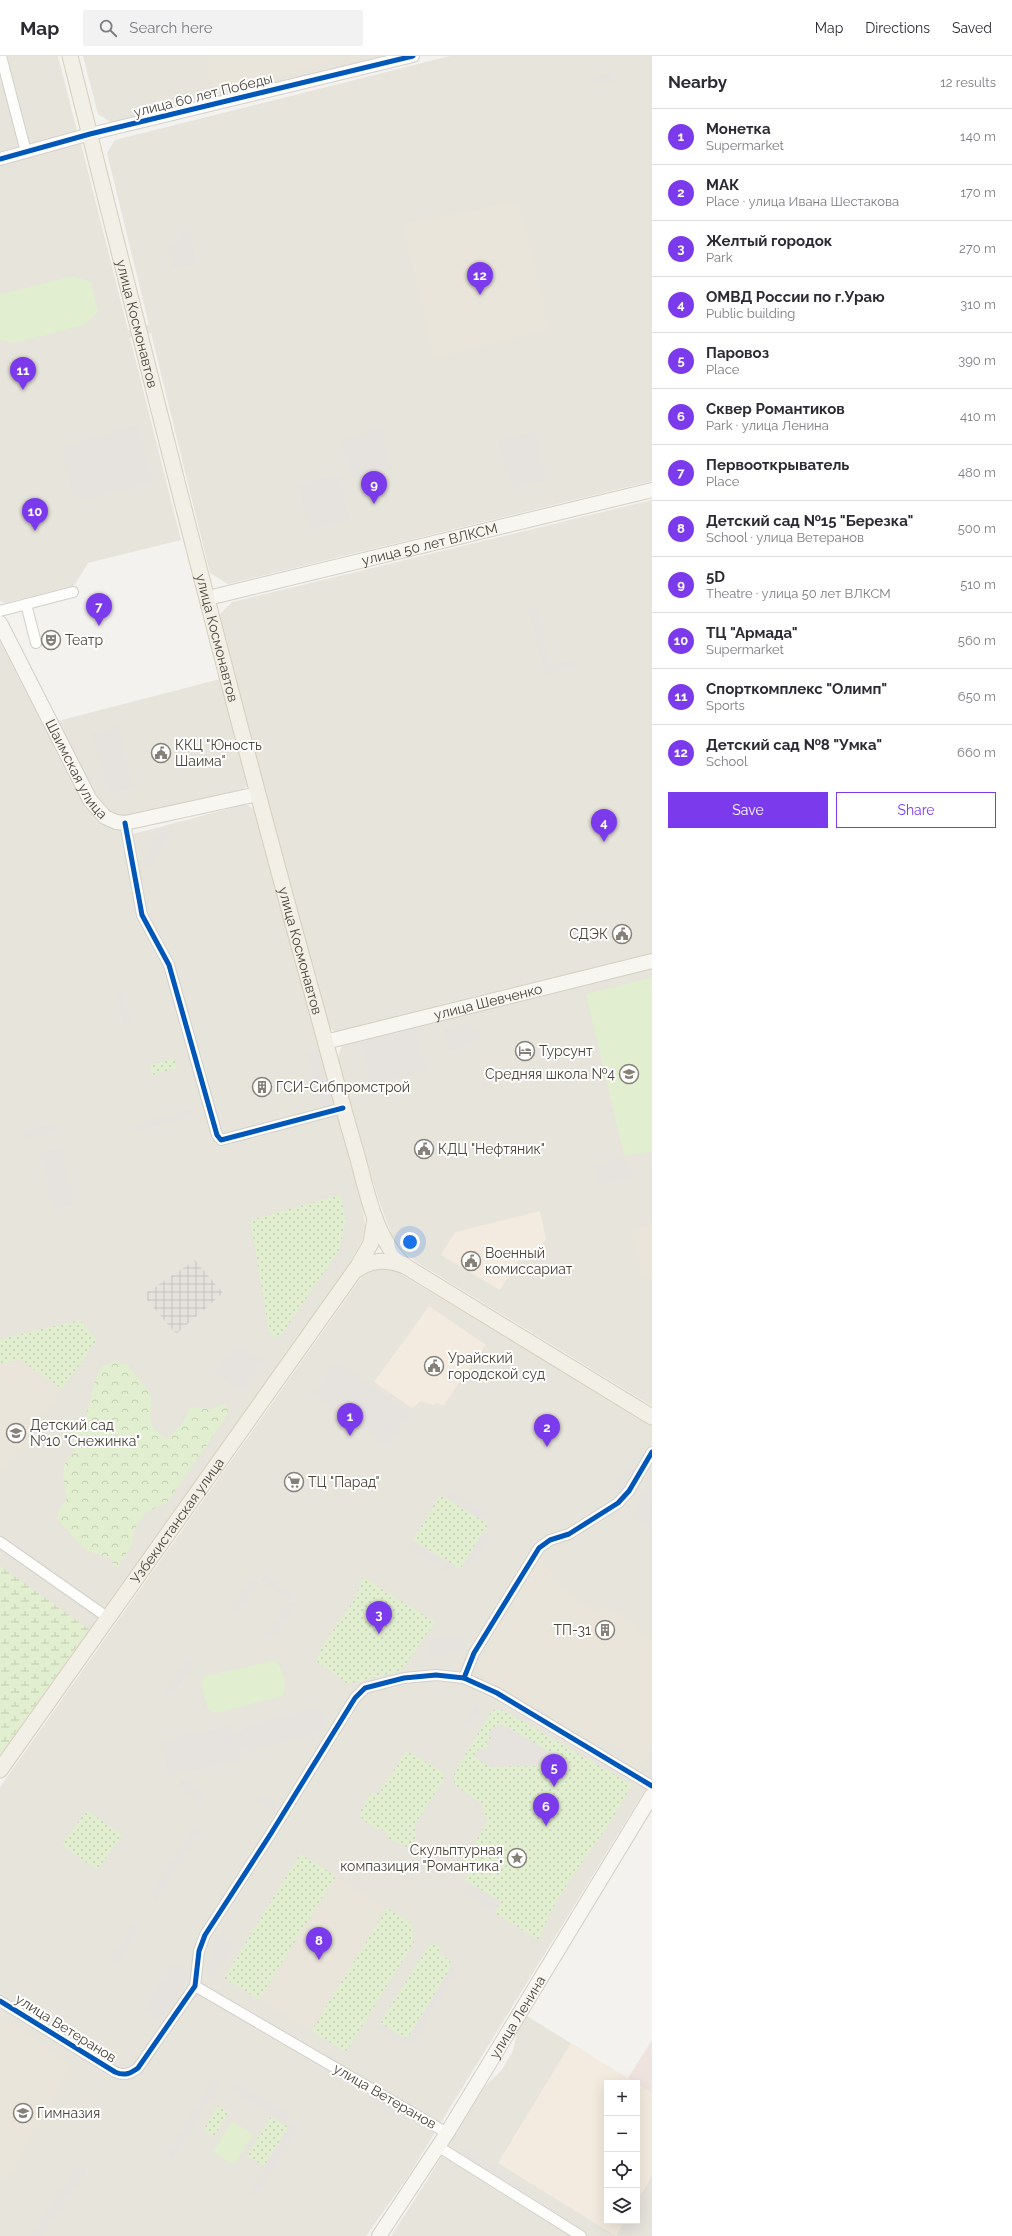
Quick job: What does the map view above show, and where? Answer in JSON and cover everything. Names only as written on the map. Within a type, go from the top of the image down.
[{"type":"main road","name":"улица Космонавтов","points":[[70,56],[258,794],[343,1108],[375,1217],[386,1242],[395,1257],[405,1266]]},
{"type":"main road","name":"улица 50 лет ВЛКСМ","points":[[208,598],[652,490]]},
{"type":"main road","name":"Шаимская улица","points":[[0,623],[90,800],[105,817],[116,822],[125,823],[258,794]]},
{"type":"main road","name":"улица Шевченко","points":[[325,1042],[652,961]]},
{"type":"main road","name":"Узбекистанская улица","points":[[0,1770],[354,1272],[371,1243],[375,1217]]},
{"type":"main road","points":[[354,1272],[368,1264],[381,1260],[405,1266],[652,1417]]},
{"type":"main road","name":"улица Ленина","points":[[379,2236],[439,2147],[652,1795]]},
{"type":"street","points":[[1,56],[26,152]]},
{"type":"street","name":"улица 60 лет Победы","points":[[0,159],[90,134],[413,56]]},
{"type":"street","points":[[0,611],[73,592]]},
{"type":"street","points":[[26,604],[36,643]]},
{"type":"street","points":[[125,823],[142,915],[171,973],[210,1115],[217,1135],[221,1140],[343,1108]]},
{"type":"street","points":[[464,1678],[474,1653],[539,1548],[550,1540],[568,1534],[618,1503],[629,1491],[652,1452]]},
{"type":"street","points":[[0,1542],[107,1618]]},
{"type":"street","points":[[195,1986],[199,1951],[205,1935],[270,1835],[355,1698],[365,1688],[404,1678],[436,1675],[464,1678],[497,1693],[652,1786]]},
{"type":"street","name":"улица Ветеранов","points":[[0,2000],[94,2060],[115,2072],[124,2075],[132,2073],[138,2068],[195,1986],[447,2133]]},
{"type":"street","name":"улица Ветеранов","points":[[439,2147],[582,2236]]},
{"type":"shaded area","points":[[0,56],[58,56],[77,131],[75,132],[78,144],[81,144],[128,330],[149,325],[107,153],[115,140],[450,56],[652,56],[652,481],[228,584],[210,573],[151,333],[130,338],[181,540],[88,563],[74,586],[5,603],[0,601],[0,165],[74,145],[71,133],[0,152]]},
{"type":"shaded area","points":[[83,56],[384,56],[112,123],[98,114]]},
{"type":"shaded area","points":[[205,56],[359,56],[213,92]]},
{"type":"shaded area","points":[[613,72],[615,81],[593,86],[591,77]]},
{"type":"shaded area","points":[[519,200],[549,329],[434,358],[403,225]]},
{"type":"shaded area","points":[[191,231],[197,264],[173,269],[168,244],[178,242],[177,234]]},
{"type":"shaded area","points":[[138,424],[152,483],[81,501],[70,487],[61,448]]},
{"type":"shaded area","points":[[381,427],[392,470],[352,480],[341,440]]},
{"type":"shaded area","points":[[535,431],[547,480],[511,489],[498,440]]},
{"type":"shaded area","points":[[339,474],[350,520],[309,531],[297,485]]},
{"type":"shaded area","points":[[652,500],[652,1406],[418,1263],[396,1246],[378,1198],[337,1059],[342,1045],[338,1033],[326,1026],[270,812],[255,815],[363,1209],[365,1226],[363,1238],[347,1268],[0,1755],[0,641],[84,805],[103,824],[133,834],[239,806],[236,793],[123,817],[113,814],[105,808],[97,798],[58,721],[220,679],[248,785],[240,792],[244,805],[248,805],[254,810],[268,807],[218,616],[232,602]]},
{"type":"shaded area","points":[[537,606],[551,665],[572,660],[574,667],[545,674],[528,608]]},
{"type":"shaded area","points":[[119,726],[133,788],[108,794],[92,733]]},
{"type":"shaded area","points":[[162,827],[170,832],[151,867],[142,862]]},
{"type":"shaded area","points":[[122,990],[131,1024],[124,1026],[115,992]]},
{"type":"shaded area","points":[[470,1022],[472,1031],[478,1029],[480,1038],[474,1040],[475,1044],[448,1051],[443,1029]]},
{"type":"shaded area","points":[[416,1029],[427,1071],[371,1085],[360,1043]]},
{"type":"shaded area","points":[[317,1048],[333,1104],[324,1106],[319,1104],[306,1051]]},
{"type":"shaded area","points":[[193,1109],[195,1116],[138,1131],[136,1124]]},
{"type":"shaded area","points":[[55,1124],[57,1133],[24,1139],[22,1130]]},
{"type":"shaded area","points":[[61,1148],[74,1205],[53,1210],[40,1153]]},
{"type":"shaded area","points":[[622,1157],[629,1161],[633,1178],[599,1186],[594,1166]]},
{"type":"shaded area","points":[[540,1211],[546,1239],[534,1258],[524,1252],[500,1290],[441,1255],[455,1232]]},
{"type":"shaded area","points":[[652,1223],[652,1279],[641,1273],[631,1229]]},
{"type":"shaded area","points":[[195,1260],[223,1293],[176,1334],[143,1295]]},
{"type":"shaded area","points":[[391,1268],[652,1426],[652,1779],[407,2178],[366,2236],[0,2236],[0,1787],[363,1275],[375,1269]]},
{"type":"shaded area","points":[[429,1306],[486,1345],[443,1406],[438,1403],[433,1405],[421,1401],[412,1408],[374,1382]]},
{"type":"shaded area","name":"Детский сад №10 \"Снежинка\"","points":[[80,1320],[97,1340],[0,1477],[0,1339]]},
{"type":"shaded area","points":[[241,1345],[262,1361],[241,1392],[215,1373],[220,1369],[221,1362]]},
{"type":"shaded area","points":[[336,1361],[411,1413],[388,1446],[313,1393]]},
{"type":"shaded area","points":[[635,1455],[642,1459],[623,1493],[615,1488]]},
{"type":"shaded area","points":[[652,1486],[652,1528],[631,1516],[646,1490]]},
{"type":"shaded area","points":[[450,1491],[486,1513],[482,1519],[446,1497]]},
{"type":"shaded area","points":[[483,1533],[489,1537],[472,1565],[466,1562]]},
{"type":"shaded area","points":[[412,1542],[452,1567],[448,1572],[408,1548]]},
{"type":"shaded area","points":[[538,1558],[544,1561],[563,1590],[599,1614],[605,1605],[637,1625],[639,1631],[652,1639],[652,1747],[639,1768],[621,1757],[624,1751],[602,1738],[598,1744],[479,1674],[479,1664],[493,1640],[489,1637]]},
{"type":"shaded area","points":[[265,1575],[294,1596],[290,1600],[261,1580]]},
{"type":"shaded area","points":[[252,1578],[258,1583],[238,1612],[231,1607]]},
{"type":"shaded area","points":[[290,1601],[296,1605],[271,1639],[266,1635]]},
{"type":"shaded area","points":[[462,1633],[466,1651],[431,1658],[427,1640]]},
{"type":"shaded area","points":[[190,1656],[193,1667],[171,1695],[161,1695]]},
{"type":"shaded area","points":[[475,1704],[483,1708],[470,1728],[463,1723]]},
{"type":"shaded area","points":[[321,1707],[325,1723],[317,1734],[249,1752],[248,1749],[242,1750],[240,1754],[242,1760],[168,1776],[160,1741],[233,1725],[234,1731],[239,1733],[243,1731],[243,1727]]},
{"type":"shaded area","points":[[503,1725],[573,1765],[491,1767],[474,1757],[478,1750],[490,1747],[485,1743],[492,1739],[488,1735],[493,1727]]},
{"type":"shaded area","points":[[182,1779],[206,1795],[200,1803],[177,1787]]},
{"type":"shaded area","points":[[261,1793],[279,1804],[274,1812],[256,1802]]},
{"type":"shaded area","points":[[193,1828],[200,1832],[156,1899],[150,1894]]},
{"type":"shaded area","points":[[300,1854],[412,1924],[414,1942],[346,2052],[224,1978]]},
{"type":"shaded area","points":[[470,1884],[500,1902],[494,1912],[464,1894]]},
{"type":"shaded area","points":[[133,1923],[140,1928],[116,1966],[109,1961]]},
{"type":"shaded area","points":[[220,1935],[235,1944],[213,1978],[206,1973],[213,1947]]},
{"type":"shaded area","points":[[174,1961],[189,1971],[183,1986],[159,2020],[144,2010]]},
{"type":"shaded area","points":[[454,1965],[459,1968],[411,2047],[405,2044]]},
{"type":"shaded area","name":"Гимназия","points":[[0,2015],[72,2065],[18,2161],[4,2182],[0,2179]]},
{"type":"shaded area","points":[[527,2016],[630,2080],[604,2080],[604,2224],[640,2224],[640,2086],[652,2093],[652,2236],[391,2236],[428,2179],[483,2088],[501,2071],[513,2051],[518,2030]]},
{"type":"shaded area","points":[[380,2024],[407,2040],[403,2045],[377,2029]]},
{"type":"shaded area","points":[[652,2040],[652,2093],[640,2086],[640,2080],[631,2080],[628,2078]]},
{"type":"shaded area","points":[[571,2043],[630,2080],[604,2080],[604,2224],[623,2224],[616,2236],[498,2163]]},
{"type":"shaded area","points":[[214,2077],[221,2082],[173,2160],[166,2155]]},
{"type":"shaded area","points":[[237,2083],[291,2115],[286,2123],[232,2091]]},
{"type":"shaded area","points":[[640,2086],[652,2093],[652,2176],[640,2196]]},
{"type":"shaded area","points":[[368,2093],[404,2115],[394,2118],[370,2103]]},
{"type":"shaded area","points":[[293,2122],[300,2126],[256,2198],[249,2193]]},
{"type":"shaded area","points":[[467,2149],[530,2189],[526,2194],[463,2155]]},
{"type":"shaded area","points":[[78,2165],[86,2171],[42,2236],[30,2236]]},
{"type":"green space","points":[[72,276],[91,282],[98,312],[84,325],[13,343],[0,340],[0,294]]},
{"type":"green space","name":"Средняя школа №4","points":[[652,977],[652,1152],[624,1155],[586,994]]},
{"type":"green space","points":[[174,1058],[177,1068],[152,1075],[150,1065]]},
{"type":"green space","points":[[340,1195],[346,1220],[339,1250],[282,1334],[275,1337],[269,1332],[250,1220]]},
{"type":"green space","points":[[80,1320],[97,1340],[62,1389],[19,1359],[0,1364],[0,1339]]},
{"type":"green space","points":[[114,1361],[127,1364],[150,1394],[152,1401],[150,1417],[152,1426],[165,1439],[180,1426],[187,1416],[190,1408],[196,1407],[210,1409],[226,1405],[228,1412],[221,1425],[167,1502],[145,1513],[135,1528],[132,1545],[117,1567],[113,1565],[112,1559],[85,1549],[65,1529],[57,1517],[59,1509],[67,1498],[63,1476],[64,1465],[73,1453],[75,1446],[71,1429],[84,1423],[95,1381],[102,1367]]},
{"type":"green space","points":[[440,1495],[488,1524],[460,1569],[413,1540]]},
{"type":"green space","points":[[0,1566],[89,1629],[0,1755]]},
{"type":"green space","points":[[363,1577],[435,1622],[401,1671],[348,1684],[316,1661],[323,1645],[356,1597]]},
{"type":"green space","points":[[274,1661],[280,1667],[284,1677],[285,1688],[282,1696],[217,1713],[208,1709],[201,1684],[205,1676]]},
{"type":"green space","points":[[496,1709],[505,1711],[632,1785],[611,1821],[559,1897],[539,1940],[495,1913],[501,1902],[465,1880],[468,1874],[459,1868],[488,1821],[481,1803],[456,1786],[454,1782],[454,1773],[491,1712]]},
{"type":"green space","points":[[406,1751],[443,1772],[444,1779],[414,1826],[417,1838],[412,1844],[406,1847],[388,1838],[387,1833],[381,1829],[377,1830],[362,1819],[360,1812],[371,1793],[379,1793]]},
{"type":"green space","points":[[87,1810],[122,1835],[97,1870],[62,1845]]},
{"type":"green space","points":[[300,1854],[336,1876],[259,1999],[224,1978]]},
{"type":"green space","points":[[387,1908],[412,1924],[414,1942],[346,2052],[311,2031]]},
{"type":"green space","points":[[434,1943],[441,1947],[438,1953],[450,1961],[451,1967],[408,2037],[404,2038],[382,2024],[381,2021],[429,1945]]},
{"type":"green space","points":[[218,2106],[229,2112],[214,2137],[203,2130]]},
{"type":"green space","points":[[271,2117],[288,2127],[264,2166],[247,2156]]},
{"type":"green space","points":[[232,2121],[253,2134],[234,2165],[213,2152]]},
{"type":"cycle path","points":[[0,159],[90,134],[413,56]]},
{"type":"cycle path","points":[[125,823],[142,915],[169,965],[217,1135],[221,1140],[343,1108]]},
{"type":"cycle path","points":[[464,1678],[474,1653],[539,1548],[550,1540],[569,1534],[618,1503],[629,1491],[652,1452]]},
{"type":"cycle path","points":[[0,2001],[115,2072],[127,2074],[138,2068],[195,1986],[199,1951],[205,1935],[270,1835],[355,1698],[365,1688],[404,1678],[436,1675],[464,1678],[497,1693],[652,1786]]},
{"type":"place","name":"Детский сад №8 \"Умка\"","points":[[480,295]]},
{"type":"place","name":"Спорткомплекс \"Олимп\"","points":[[23,390]]},
{"type":"place","name":"5D","points":[[374,504]]},
{"type":"place","name":"ТЦ \"Армада\"","points":[[35,531]]},
{"type":"place","name":"Первооткрыватель","points":[[99,626]]},
{"type":"place","name":"Театр","points":[[51,640]]},
{"type":"place","name":"ККЦ \"Юность Шаима\"","points":[[161,753]]},
{"type":"place","name":"ОМВД России по г.Ураю","points":[[604,842]]},
{"type":"place","name":"СДЭК","points":[[622,934]]},
{"type":"place","name":"Турсунт","points":[[525,1051]]},
{"type":"place","name":"Средняя школа №4","points":[[629,1074]]},
{"type":"place","name":"ГСИ-Сибпромстрой","points":[[262,1087]]},
{"type":"place","name":"КДЦ \"Нефтяник\"","points":[[424,1149]]},
{"type":"place","name":"Военный комиссариат","points":[[471,1261]]},
{"type":"place","name":"Урайский городской суд","points":[[434,1366]]},
{"type":"place","name":"Детский сад №10 \"Снежинка\"","points":[[16,1433]]},
{"type":"place","name":"Монетка","points":[[350,1436]]},
{"type":"place","name":"МАК","points":[[547,1447]]},
{"type":"place","name":"ТЦ \"Парад\"","points":[[294,1482]]},
{"type":"place","name":"ТП-31","points":[[605,1630]]},
{"type":"place","name":"Желтый городок","points":[[379,1634]]},
{"type":"place","name":"Паровоз","points":[[554,1787]]},
{"type":"place","name":"Сквер Романтиков","points":[[546,1826]]},
{"type":"place","name":"Скульптурная компазиция \"Романтика\"","points":[[517,1858]]},
{"type":"place","name":"Детский сад №15 \"Березка\"","points":[[319,1960]]},
{"type":"place","name":"Гимназия","points":[[23,2113]]}]
